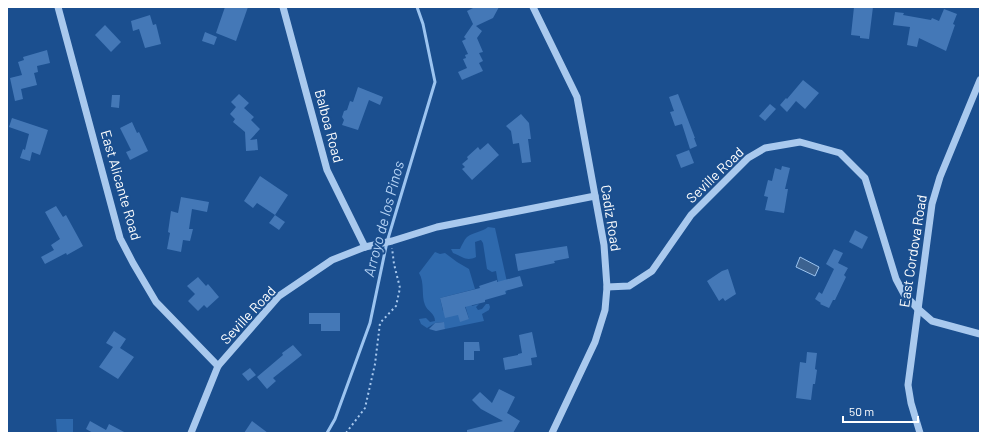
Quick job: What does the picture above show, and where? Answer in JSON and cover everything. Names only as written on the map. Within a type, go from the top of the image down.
[{"type":"street","name":"East Alicante Road","points":[[58,7],[120,238],[156,302],[218,366]]},
{"type":"street","name":"Balboa Road","points":[[283,7],[327,170],[365,247]]},
{"type":"street","name":"Cadiz Road","points":[[533,7],[577,97],[604,246],[607,287],[605,310],[595,342],[552,433]]},
{"type":"street","name":"East Cordova Road","points":[[920,433],[911,403],[908,385],[930,218],[936,189],[980,80]]},
{"type":"street","name":"Seville Road","points":[[607,287],[629,286],[652,271],[691,215],[748,158],[765,148],[800,142],[840,153],[865,178],[896,278],[904,294],[917,308],[932,321],[980,334]]},
{"type":"street","name":"Seville Road","points":[[191,433],[218,366],[279,296],[332,260],[365,247],[392,241],[437,227],[595,196]]},
{"type":"path","points":[[346,433],[365,408],[375,364],[380,323],[396,306],[400,288],[394,264],[392,241]]},
{"type":"shaded area","points":[[488,227],[495,228],[507,282],[506,294],[503,282],[498,283],[496,271],[492,272],[487,269],[483,243],[481,240],[475,242],[476,257],[473,258],[467,259],[462,257],[453,253],[451,249],[460,249],[467,237]]},
{"type":"shaded area","points":[[435,252],[440,254],[445,253],[469,269],[475,289],[440,298],[443,311],[450,309],[458,315],[469,319],[465,305],[471,304],[472,306],[479,304],[476,307],[478,310],[482,309],[486,304],[489,304],[489,310],[482,314],[484,321],[445,329],[443,322],[435,323],[427,328],[421,324],[419,319],[426,318],[430,322],[435,321],[434,316],[425,305],[422,281],[419,273]]},
{"type":"shaded area","points":[[800,257],[819,267],[815,276],[796,267]]},
{"type":"shaded area","points":[[56,419],[73,419],[73,433],[57,433]]},
{"type":"building","points":[[225,7],[248,7],[236,41],[216,33]]},
{"type":"building","points":[[475,7],[499,7],[493,18],[476,26],[482,31],[477,38],[483,52],[479,53],[483,61],[479,63],[483,71],[462,80],[458,72],[467,68],[463,59],[466,58],[465,55],[468,54],[462,41],[466,39],[464,37],[473,24],[467,11]]},
{"type":"building","points":[[854,7],[873,7],[869,39],[851,35]]},
{"type":"building","points":[[944,9],[957,14],[953,24],[955,25],[946,51],[919,38],[917,47],[907,45],[910,27],[893,25],[895,12],[931,20],[932,18],[939,21]]},
{"type":"building","points":[[150,15],[153,25],[156,24],[161,44],[145,48],[139,29],[133,31],[131,21]]},
{"type":"building","points":[[105,25],[121,42],[111,52],[95,35]]},
{"type":"building","points":[[205,32],[217,37],[214,45],[202,41]]},
{"type":"building","points":[[47,50],[50,63],[37,66],[38,72],[34,73],[37,85],[21,89],[23,99],[15,101],[10,78],[22,75],[18,62],[24,60],[23,57]]},
{"type":"building","points":[[803,80],[819,93],[805,109],[796,101],[787,112],[780,105]]},
{"type":"building","points":[[358,87],[383,97],[380,105],[369,100],[358,130],[342,125],[344,120],[342,117],[344,111],[347,110],[350,101],[353,102]]},
{"type":"building","points":[[239,94],[249,103],[244,108],[254,117],[251,120],[260,129],[250,140],[257,139],[258,150],[246,151],[245,132],[233,122],[235,119],[230,114],[236,107],[231,102]]},
{"type":"building","points":[[678,94],[697,146],[690,149],[682,124],[675,126],[670,112],[674,111],[669,97]]},
{"type":"building","points":[[112,95],[120,95],[119,108],[111,107]]},
{"type":"building","points":[[770,104],[776,109],[765,121],[759,116]]},
{"type":"building","points":[[521,114],[529,123],[531,139],[528,139],[531,162],[522,163],[519,143],[513,144],[511,131],[506,126]]},
{"type":"building","points":[[12,118],[48,130],[40,155],[32,152],[30,161],[20,158],[23,149],[25,150],[29,134],[9,127]]},
{"type":"building","points":[[132,122],[137,133],[139,132],[148,151],[130,160],[126,152],[131,150],[120,128]]},
{"type":"building","points":[[488,143],[499,155],[472,180],[462,169],[465,167],[462,164],[478,147],[480,150]]},
{"type":"building","points":[[689,150],[694,163],[681,168],[676,155]]},
{"type":"building","points":[[782,166],[790,168],[785,189],[788,189],[784,213],[765,210],[768,197],[764,196],[768,180],[772,181],[775,168],[781,170]]},
{"type":"building","points":[[260,176],[288,195],[275,215],[257,203],[253,208],[244,201]]},
{"type":"building","points":[[181,197],[209,202],[207,212],[192,209],[189,229],[193,229],[190,241],[183,240],[181,252],[167,249],[170,233],[168,232],[171,211],[178,213]]},
{"type":"building","points":[[56,206],[63,217],[66,215],[83,246],[67,255],[66,253],[45,264],[41,257],[54,250],[51,245],[60,239],[45,212]]},
{"type":"building","points":[[275,215],[285,222],[279,230],[269,223]]},
{"type":"building","points":[[855,230],[868,237],[862,249],[849,242]]},
{"type":"building","points":[[567,246],[569,258],[554,261],[555,263],[518,271],[515,254]]},
{"type":"building","points":[[834,249],[843,253],[838,263],[848,268],[844,275],[846,277],[835,300],[833,300],[829,308],[820,304],[821,303],[815,299],[819,292],[822,294],[834,269],[826,264]]},
{"type":"building","points":[[728,269],[736,294],[725,301],[723,298],[719,301],[707,281],[722,271]]},
{"type":"building","points":[[520,276],[523,286],[505,291],[506,294],[485,300],[485,302],[465,307],[469,319],[460,322],[458,315],[445,318],[440,298],[480,288],[479,286],[497,280],[497,282]]},
{"type":"building","points":[[198,277],[206,286],[208,284],[219,297],[207,308],[204,305],[198,311],[188,301],[195,294],[187,286]]},
{"type":"building","points":[[309,313],[340,313],[340,331],[321,331],[321,324],[309,324]]},
{"type":"building","points":[[444,322],[445,329],[436,331],[429,329],[435,323]]},
{"type":"building","points":[[114,331],[126,339],[120,348],[134,357],[118,379],[99,367],[113,347],[106,343]]},
{"type":"building","points":[[532,332],[537,357],[531,358],[532,365],[505,370],[503,358],[522,353],[519,335]]},
{"type":"building","points":[[464,342],[479,342],[480,351],[474,351],[474,360],[464,360]]},
{"type":"building","points":[[293,345],[302,355],[273,378],[276,381],[267,389],[257,377],[283,355],[282,353]]},
{"type":"building","points":[[807,352],[817,353],[815,369],[817,370],[811,400],[796,398],[800,362],[806,363]]},
{"type":"building","points":[[250,368],[256,375],[248,381],[242,374]]},
{"type":"building","points":[[499,389],[515,397],[507,413],[520,421],[513,433],[467,433],[467,430],[503,421],[481,409],[472,400],[480,392],[492,403]]},
{"type":"building","points":[[90,421],[106,430],[109,424],[126,433],[93,433],[86,429]]},
{"type":"building","points":[[252,421],[268,433],[244,433]]},
{"type":"waterway","name":"Arroyo de los Pinos","points":[[327,433],[335,419],[370,323],[387,242],[435,82],[423,24],[417,7]]}]
